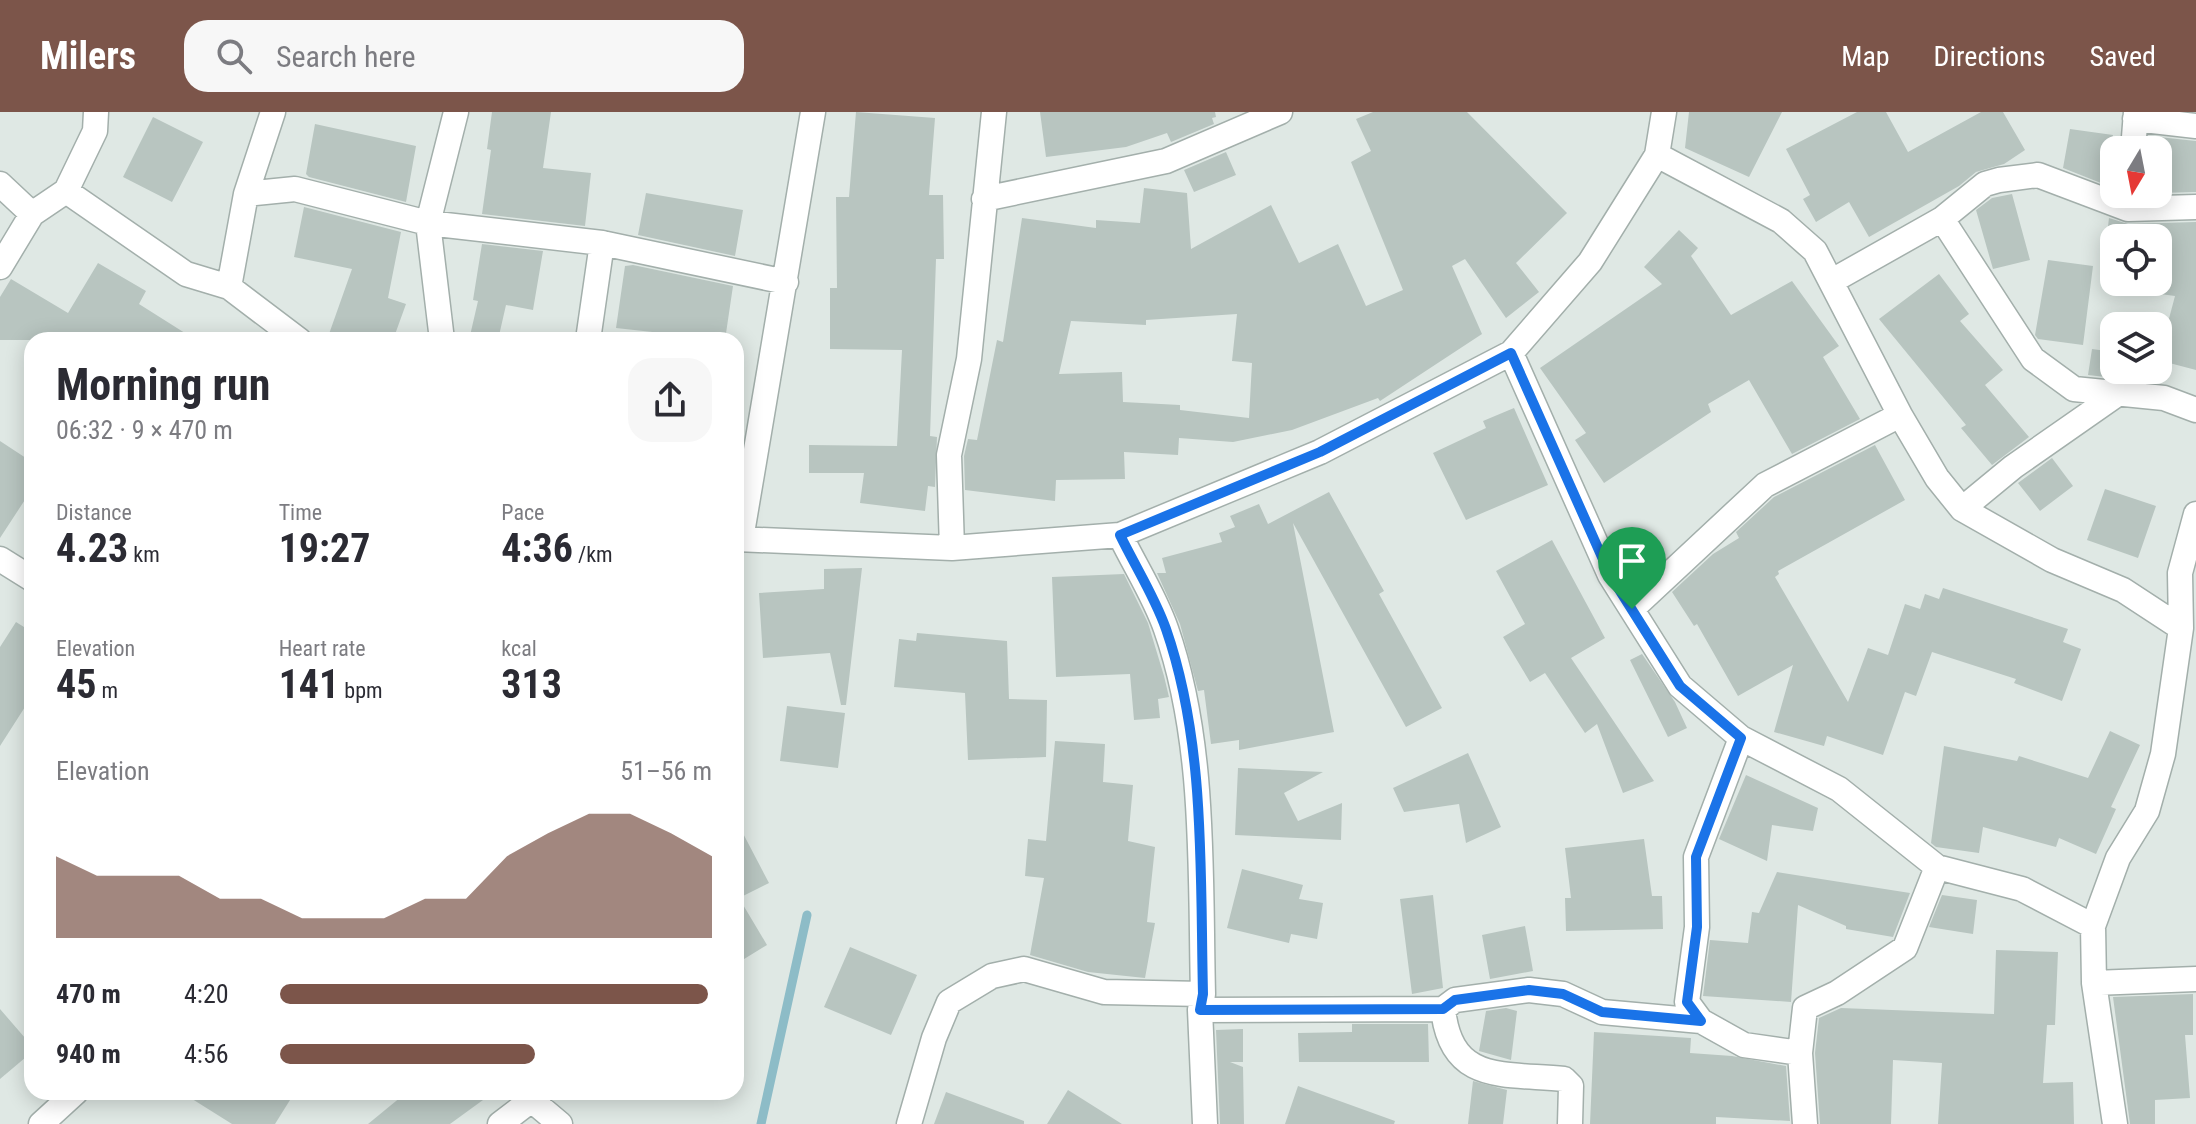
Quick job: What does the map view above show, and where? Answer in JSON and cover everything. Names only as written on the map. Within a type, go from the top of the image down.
[{"type":"street","points":[[0,267],[32,214],[66,191],[95,131],[96,112]]},
{"type":"street","points":[[229,287],[246,194],[273,112]]},
{"type":"street","points":[[441,332],[428,223],[456,112]]},
{"type":"street","points":[[744,468],[746,444],[786,282],[813,112]]},
{"type":"street","points":[[952,548],[949,455],[969,359],[994,112]]},
{"type":"street","points":[[984,199],[1166,161],[1280,112]]},
{"type":"street","points":[[744,539],[952,548],[1120,535],[1320,452],[1511,353],[1590,262],[1657,155],[1664,112]]},
{"type":"street","points":[[2134,136],[2135,115],[2196,126]]},
{"type":"street","points":[[1657,155],[1781,221],[1815,251],[1853,330],[1900,415],[1937,478],[1962,509],[2052,560],[2139,599],[2181,628]]},
{"type":"street","points":[[1832,281],[1942,219],[1985,184],[2038,175],[2100,193]]},
{"type":"street","points":[[0,184],[32,214]]},
{"type":"street","points":[[246,194],[295,189],[428,223],[602,243],[786,282]]},
{"type":"street","points":[[66,191],[186,274],[229,287],[288,332]]},
{"type":"street","points":[[2172,205],[2196,207]]},
{"type":"street","points":[[1942,219],[2033,359],[2074,389],[2164,398],[2196,410]]},
{"type":"street","points":[[589,332],[602,243]]},
{"type":"street","points":[[1511,353],[1610,575],[1680,686],[1741,738],[1839,789],[1937,867],[2022,889],[2093,926]]},
{"type":"street","points":[[1962,509],[2013,467],[2119,393]]},
{"type":"street","points":[[1632,609],[1765,485],[1900,415]]},
{"type":"street","points":[[2115,1124],[2094,983],[2093,926],[2118,858],[2147,811],[2163,754],[2181,628],[2180,573],[2196,514]]},
{"type":"street","points":[[1120,535],[1166,628],[1191,734],[1205,1124]]},
{"type":"street","points":[[0,559],[24,574]]},
{"type":"street","points":[[2139,599],[2180,573]]},
{"type":"street","points":[[1701,1021],[1687,1002],[1697,927],[1696,857],[1741,738]]},
{"type":"street","points":[[1805,1124],[1800,1053],[1805,1008],[1837,993],[1905,948],[1937,867]]},
{"type":"street","points":[[909,1124],[934,1038],[949,1002],[992,976],[1024,969],[1104,992],[1202,1002],[1443,1009],[1455,1000],[1529,990],[1563,994],[1602,1012],[1701,1021],[1744,1045],[1800,1053]]},
{"type":"street","points":[[2094,983],[2196,979]]},
{"type":"street","points":[[1443,1009],[1446,1037],[1463,1060],[1477,1071],[1564,1079],[1571,1086],[1570,1124]]},
{"type":"street","points":[[41,1124],[67,1100]]},
{"type":"street","points":[[500,1124],[525,1100]]},
{"type":"street","points":[[537,1100],[560,1124]]},
{"type":"building","points":[[492,112],[551,112],[543,168],[591,173],[585,226],[482,214],[491,150],[487,149]]},
{"type":"building","points":[[856,112],[935,118],[929,195],[943,195],[944,259],[936,259],[930,436],[937,437],[935,487],[928,486],[925,511],[860,503],[864,473],[809,473],[809,445],[897,446],[902,350],[830,349],[830,288],[837,288],[836,197],[849,197]]},
{"type":"building","points":[[1040,112],[1215,112],[1216,117],[1212,118],[1214,124],[1171,142],[1167,133],[1126,147],[1046,157]]},
{"type":"building","points":[[1373,112],[1467,112],[1567,213],[1516,263],[1539,292],[1506,318],[1465,259],[1452,266],[1482,334],[1380,401],[1378,398],[1292,430],[1233,442],[1179,438],[1178,455],[1124,452],[1125,479],[1056,480],[1055,501],[965,490],[964,456],[968,439],[977,440],[997,340],[1003,342],[1022,218],[1096,228],[1096,220],[1140,223],[1144,188],[1187,193],[1191,249],[1271,205],[1299,263],[1338,244],[1366,306],[1403,290],[1351,162],[1371,151],[1356,119]],"holes":[[[1237,314],[1232,361],[1252,363],[1249,418],[1180,410],[1180,405],[1123,402],[1122,372],[1059,374],[1071,321],[1146,325],[1146,320]]]},
{"type":"building","points":[[1689,112],[1782,112],[1749,177],[1685,148]]},
{"type":"building","points":[[1857,112],[1886,112],[1908,152],[1981,112],[2003,112],[2025,150],[2004,164],[1976,172],[1959,186],[1869,237],[1849,202],[1816,222],[1803,199],[1810,195],[1786,149]]},
{"type":"building","points":[[153,117],[203,142],[172,202],[123,177]]},
{"type":"building","points":[[315,124],[416,146],[406,202],[309,177],[306,174]]},
{"type":"building","points":[[2070,129],[2113,135],[2100,136],[2100,183],[2063,168]]},
{"type":"building","points":[[2172,138],[2196,141],[2196,192],[2172,193]]},
{"type":"building","points":[[1226,152],[1236,175],[1194,192],[1184,170]]},
{"type":"building","points":[[646,193],[743,210],[735,256],[638,235]]},
{"type":"building","points":[[2012,194],[2030,260],[1993,269],[1976,210],[1992,198]]},
{"type":"building","points":[[304,207],[401,232],[388,298],[406,304],[396,332],[330,332],[352,269],[294,257]]},
{"type":"building","points":[[2109,218],[2128,224],[2108,224]]},
{"type":"building","points":[[2196,222],[2196,370],[2172,364],[2171,312],[2175,296],[2172,296],[2172,224],[2128,224]]},
{"type":"building","points":[[1679,230],[1698,248],[1691,256],[1731,315],[1792,281],[1839,346],[1823,357],[1860,419],[1792,454],[1749,380],[1708,404],[1711,412],[1604,483],[1575,440],[1586,433],[1540,368],[1662,284],[1644,267]]},
{"type":"building","points":[[482,244],[543,251],[533,310],[506,305],[500,332],[471,332],[478,301],[473,300]]},
{"type":"building","points":[[2048,260],[2093,266],[2083,345],[2038,339],[2035,335]]},
{"type":"building","points":[[98,263],[146,291],[139,304],[183,332],[24,332],[24,340],[0,340],[0,297],[11,279],[68,313]]},
{"type":"building","points":[[633,265],[733,286],[726,332],[652,332],[616,328],[625,266]]},
{"type":"building","points":[[1939,274],[1969,314],[1960,321],[2003,370],[1985,385],[2029,437],[1992,465],[1961,428],[1966,425],[1879,319]]},
{"type":"building","points":[[2092,349],[2100,350],[2100,376],[2088,375]]},
{"type":"building","points":[[1514,408],[1548,485],[1466,520],[1433,453],[1486,428],[1483,421]]},
{"type":"building","points":[[0,441],[24,457],[24,501],[0,538]]},
{"type":"building","points":[[1875,445],[1905,500],[1778,571],[1775,577],[1848,702],[1868,648],[1888,655],[1905,604],[1920,609],[1925,594],[1939,599],[1943,588],[2068,629],[2063,642],[2081,649],[2062,701],[2014,683],[2016,679],[1932,652],[1916,696],[1905,692],[1883,755],[1827,736],[1824,746],[1774,732],[1793,665],[1738,696],[1697,624],[1694,626],[1672,592],[1713,554],[1739,538],[1736,532],[1774,497]]},
{"type":"building","points":[[2052,458],[2073,486],[2040,511],[2018,483]]},
{"type":"building","points":[[2105,489],[2156,506],[2138,558],[2087,540]]},
{"type":"building","points":[[1329,492],[1384,591],[1379,594],[1442,708],[1406,727],[1293,523],[1334,732],[1239,750],[1239,740],[1211,744],[1204,690],[1198,691],[1180,624],[1157,573],[1166,573],[1162,558],[1222,542],[1219,533],[1235,527],[1230,516],[1259,504],[1268,524]]},
{"type":"building","points":[[1552,540],[1605,638],[1571,658],[1654,781],[1623,793],[1597,724],[1585,733],[1545,673],[1530,682],[1503,637],[1525,624],[1496,571]]},
{"type":"building","points":[[862,568],[846,705],[841,705],[830,653],[763,658],[759,593],[824,589],[824,569]]},
{"type":"building","points":[[1124,574],[1148,623],[1164,676],[1169,697],[1158,699],[1160,718],[1134,720],[1130,674],[1056,677],[1052,577]]},
{"type":"building","points":[[16,622],[24,627],[24,708],[0,746],[0,647]]},
{"type":"building","points":[[917,633],[1007,641],[1009,699],[1047,700],[1046,757],[968,760],[965,693],[894,687],[899,639],[916,641]]},
{"type":"building","points":[[1642,654],[1675,702],[1687,728],[1668,737],[1630,660]]},
{"type":"building","points":[[787,706],[845,713],[838,768],[780,761]]},
{"type":"building","points":[[2110,731],[2140,745],[2111,807],[2116,809],[2096,854],[2059,838],[2056,847],[1983,827],[1979,853],[1936,847],[1931,843],[1944,746],[2017,761],[2019,756],[2088,778]]},
{"type":"building","points":[[1055,741],[1105,744],[1103,782],[1133,785],[1128,841],[1155,847],[1147,922],[1155,923],[1145,978],[1088,972],[1030,955],[1044,878],[1025,876],[1028,839],[1046,841]]},
{"type":"building","points":[[1468,753],[1501,827],[1466,843],[1459,804],[1404,812],[1393,788]]},
{"type":"building","points":[[1238,768],[1323,772],[1284,793],[1298,821],[1342,803],[1341,840],[1235,835]]},
{"type":"building","points":[[1746,775],[1818,808],[1813,831],[1772,825],[1767,861],[1719,839]]},
{"type":"building","points":[[744,835],[769,883],[744,896]]},
{"type":"building","points":[[1644,839],[1652,896],[1662,896],[1663,929],[1566,931],[1565,898],[1571,898],[1565,848]]},
{"type":"building","points":[[1242,869],[1303,885],[1299,899],[1323,903],[1317,939],[1291,934],[1289,943],[1227,928]]},
{"type":"building","points":[[1777,872],[1910,893],[1893,937],[1846,929],[1846,926],[1798,905],[1791,1002],[1703,996],[1710,940],[1748,943],[1752,912],[1759,913]]},
{"type":"building","points":[[1433,895],[1443,988],[1412,994],[1400,899]]},
{"type":"building","points":[[1942,895],[1977,900],[1973,934],[1929,927]]},
{"type":"building","points":[[744,906],[767,945],[744,959]]},
{"type":"building","points":[[1525,926],[1533,971],[1490,979],[1482,935]]},
{"type":"building","points":[[850,947],[917,975],[891,1035],[824,1007]]},
{"type":"building","points":[[1996,950],[2058,952],[2055,1025],[2047,1025],[2043,1083],[2073,1082],[2074,1124],[1938,1124],[1942,1063],[1893,1060],[1891,1124],[1820,1124],[1815,1053],[1819,1018],[1841,1008],[1994,1014]]},
{"type":"building","points":[[2193,994],[2193,1035],[2185,1035],[2190,1098],[2155,1100],[2155,1124],[2130,1124],[2113,997]]},
{"type":"building","points":[[1506,1008],[1517,1011],[1511,1060],[1479,1051],[1486,1011]]},
{"type":"building","points":[[0,1009],[24,1037],[24,1059],[0,1079]]},
{"type":"building","points":[[1352,1024],[1428,1024],[1429,1062],[1299,1062],[1298,1033],[1352,1032]]},
{"type":"building","points":[[1243,1029],[1243,1062],[1230,1062],[1243,1067],[1244,1124],[1220,1124],[1216,1030]]},
{"type":"building","points":[[1594,1032],[1691,1038],[1690,1053],[1732,1056],[1786,1066],[1790,1121],[1716,1117],[1716,1124],[1590,1124]]},
{"type":"building","points":[[1473,1081],[1507,1090],[1503,1124],[1468,1124]]},
{"type":"building","points":[[1298,1086],[1395,1121],[1394,1124],[1285,1124]]},
{"type":"building","points":[[1068,1090],[1122,1124],[1047,1124]]},
{"type":"building","points":[[946,1092],[1024,1121],[1024,1124],[934,1124]]},
{"type":"building","points":[[194,1100],[290,1100],[275,1124],[232,1124]]},
{"type":"building","points":[[397,1100],[483,1100],[450,1124],[368,1124]]},
{"type":"waterway","points":[[761,1124],[807,915]]},
{"type":"route","points":[[1511,353],[1610,575],[1632,609],[1680,686],[1741,738],[1696,857],[1697,927],[1687,1002],[1701,1021],[1602,1012],[1563,994],[1529,990],[1455,1000],[1443,1009],[1200,1010],[1203,994],[1200,882],[1191,734],[1166,628],[1120,535],[1320,452],[1399,414],[1511,353]]}]
